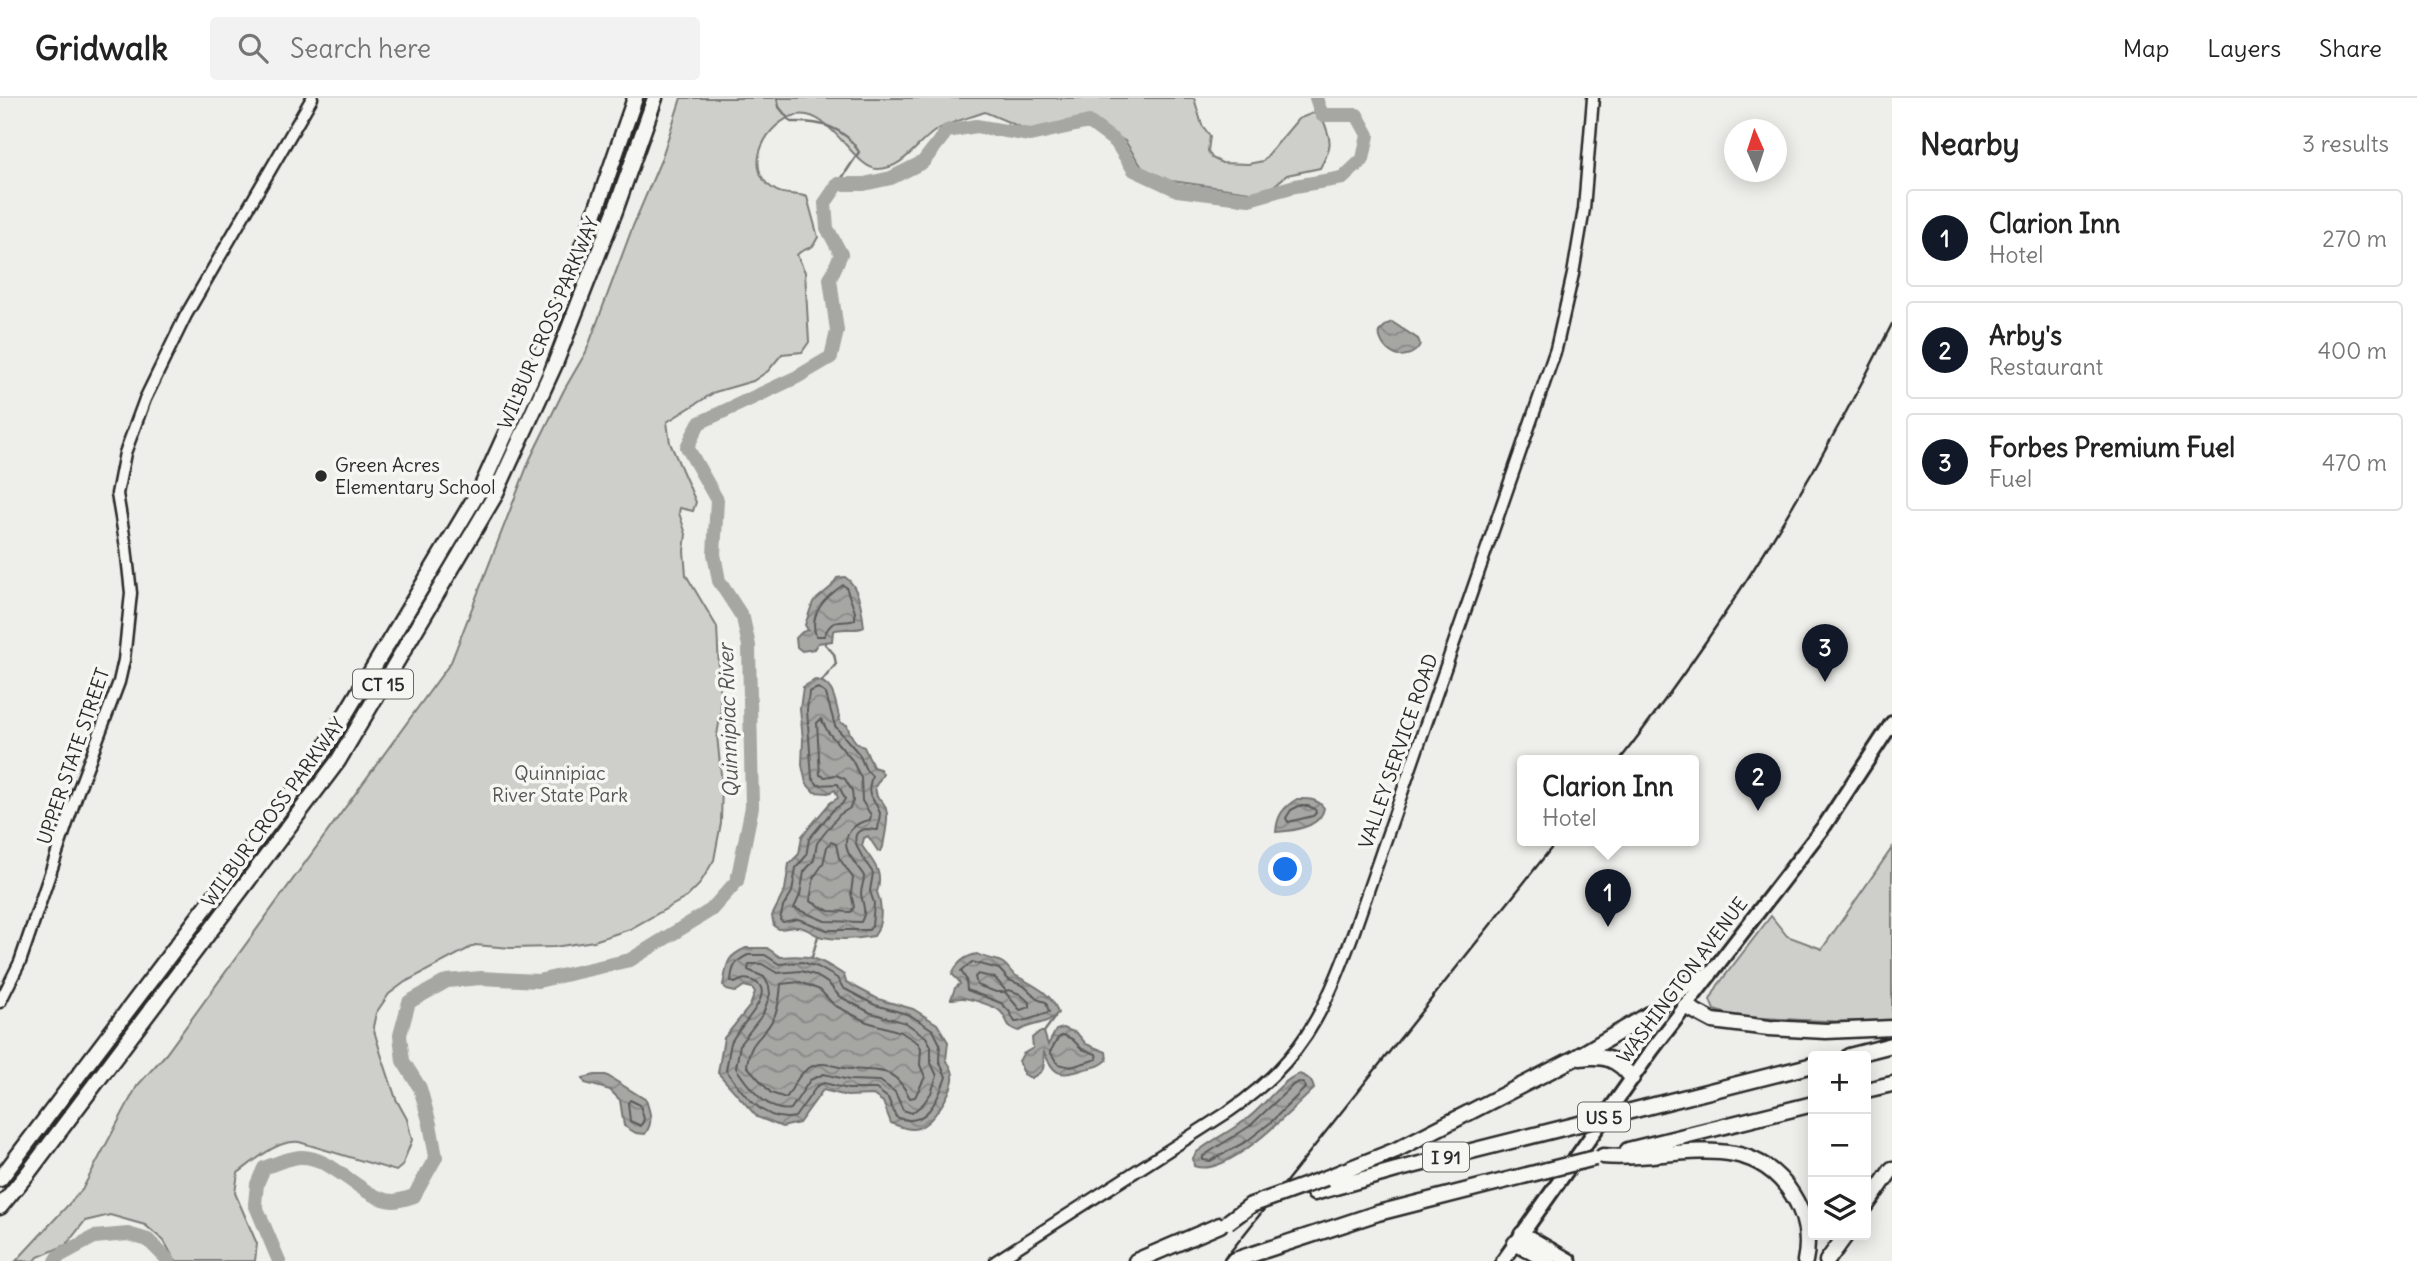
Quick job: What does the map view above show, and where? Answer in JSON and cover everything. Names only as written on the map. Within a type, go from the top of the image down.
[{"type":"highway","name":"WILBUR CROSS PARKWAY","points":[[0,1179],[321,755],[482,486],[536,366],[595,213],[635,98]]},
{"type":"highway","name":"WILBUR CROSS PARKWAY","points":[[0,1207],[338,761],[494,497],[555,364],[615,211],[655,98]]},
{"type":"highway","points":[[1224,1224],[1256,1203],[1396,1150],[1575,1058],[1648,1016],[1691,981],[1709,975]]},
{"type":"highway","points":[[1685,1006],[1713,1021],[1769,1028],[1826,1031],[1892,1028]]},
{"type":"highway","points":[[1869,1051],[1892,1045]]},
{"type":"highway","points":[[1575,1058],[1609,1058],[1621,1064],[1632,1077]]},
{"type":"highway","name":"I 91","points":[[1136,1261],[1224,1224],[1314,1193],[1424,1162],[1808,1066]]},
{"type":"highway","points":[[1871,1089],[1892,1084]]},
{"type":"highway","name":"I 91","points":[[1232,1261],[1378,1213],[1808,1105]]},
{"type":"highway","points":[[1599,1157],[1627,1158],[1678,1151],[1706,1151],[1734,1154],[1759,1164],[1784,1182],[1799,1206],[1806,1232],[1805,1261]]},
{"type":"highway","points":[[1871,1199],[1892,1169]]},
{"type":"highway","points":[[1519,1239],[1548,1261]]},
{"type":"highway","points":[[1519,1239],[1569,1261]]},
{"type":"highway","points":[[1827,1261],[1842,1240]]},
{"type":"main road","name":"WASHINGTON AVENUE","points":[[1503,1261],[1632,1077],[1821,832],[1892,723]]},
{"type":"street","name":"UPPER STATE STREET","points":[[0,1002],[20,962],[124,660],[131,593],[117,494],[125,453],[145,398],[186,315],[312,98]]},
{"type":"street","name":"VALLEY SERVICE ROAD","points":[[996,1261],[1257,1091],[1298,1049],[1326,1004],[1353,934],[1556,349],[1584,209],[1593,98]]},
{"type":"green space","name":"Quinnipiac River State Park","points":[[681,98],[1194,98],[1202,125],[1210,136],[1208,151],[1212,158],[1222,163],[1248,164],[1263,161],[1298,119],[1313,113],[1322,117],[1330,143],[1320,168],[1287,175],[1264,194],[1157,181],[1145,172],[1125,141],[1090,123],[1066,125],[1046,131],[1025,129],[985,112],[941,128],[895,165],[878,169],[860,160],[821,121],[797,115],[776,126],[762,146],[759,169],[763,179],[776,191],[807,197],[818,237],[813,246],[797,255],[805,272],[809,342],[802,352],[782,354],[768,371],[753,381],[715,392],[667,422],[670,443],[696,502],[693,511],[680,508],[679,513],[686,534],[686,575],[717,627],[721,712],[717,735],[722,784],[721,823],[714,860],[699,885],[687,897],[630,929],[594,941],[554,947],[475,945],[405,982],[389,994],[376,1013],[373,1027],[396,1099],[407,1119],[412,1140],[402,1166],[396,1171],[299,1142],[282,1144],[267,1152],[238,1173],[235,1193],[257,1244],[255,1261],[175,1261],[164,1241],[145,1225],[110,1215],[85,1221],[66,1245],[38,1257],[35,1261],[16,1261],[82,1190],[137,1086],[166,1054],[451,662],[530,459],[586,352],[661,160]]},
{"type":"green space","points":[[1892,848],[1892,1020],[1757,1018],[1714,1010],[1710,1000],[1718,985],[1771,916],[1787,936],[1822,949]]},
{"type":"water","points":[[1392,322],[1418,339],[1420,344],[1414,352],[1398,356],[1385,347],[1379,332]]},
{"type":"water","points":[[845,577],[857,592],[864,627],[833,631],[832,641],[818,643],[814,649],[802,651],[797,647],[796,638],[808,630],[805,625],[813,602],[831,587],[837,578]]},
{"type":"water","points":[[815,680],[828,685],[841,723],[847,725],[855,741],[864,747],[873,767],[880,769],[883,774],[875,787],[877,797],[882,801],[887,813],[883,847],[878,851],[868,836],[864,838],[862,846],[876,868],[879,879],[877,892],[881,914],[874,936],[828,938],[800,927],[779,929],[774,926],[772,916],[785,890],[789,864],[799,854],[802,836],[830,803],[838,798],[835,790],[828,793],[814,792],[806,783],[802,765],[800,709],[803,687]]},
{"type":"water","points":[[1297,799],[1318,802],[1324,808],[1322,814],[1318,820],[1305,827],[1276,832],[1282,812]]},
{"type":"water","points":[[746,948],[767,948],[780,957],[799,956],[820,961],[844,975],[846,982],[878,999],[913,1009],[937,1024],[948,1042],[946,1060],[953,1077],[948,1093],[935,1115],[924,1125],[908,1129],[891,1123],[883,1102],[873,1095],[847,1096],[823,1090],[799,1123],[782,1127],[757,1117],[718,1073],[724,1038],[750,1006],[755,992],[744,986],[735,992],[727,990],[723,985],[730,959]]},
{"type":"water","points":[[977,954],[1003,963],[1015,975],[1041,990],[1058,1013],[1049,1020],[1019,1031],[1011,1027],[1003,1014],[993,1007],[966,998],[951,999],[955,988],[960,984],[952,974],[954,970],[965,958]]},
{"type":"water","points":[[1063,1028],[1077,1033],[1086,1044],[1106,1052],[1107,1060],[1101,1065],[1067,1074],[1057,1072],[1044,1052],[1044,1067],[1040,1072],[1031,1078],[1024,1074],[1019,1061],[1023,1054],[1033,1048],[1032,1038],[1039,1032],[1044,1032],[1048,1045],[1056,1030]]},
{"type":"water","points":[[1299,1074],[1309,1079],[1314,1089],[1275,1126],[1240,1153],[1223,1162],[1208,1167],[1194,1166],[1193,1158],[1197,1152],[1251,1116],[1284,1083]]},
{"type":"water","points":[[606,1075],[646,1100],[650,1121],[645,1134],[636,1133],[624,1126],[620,1100],[610,1090],[585,1083],[583,1078]]},
{"type":"waterway","points":[[777,98],[779,107],[791,122],[830,127],[853,143],[859,152],[838,184]]},
{"type":"waterway","name":"Quinnipiac River","points":[[279,1261],[255,1204],[257,1184],[264,1168],[291,1158],[312,1158],[369,1193],[395,1201],[414,1196],[436,1157],[420,1088],[403,1061],[400,1035],[409,1002],[447,981],[481,978],[538,981],[630,960],[711,910],[737,881],[752,807],[749,646],[743,618],[719,581],[714,554],[717,500],[687,447],[699,423],[797,377],[831,357],[837,331],[830,279],[841,254],[827,228],[825,203],[838,184],[864,184],[891,178],[923,162],[947,131],[976,126],[1030,135],[1089,122],[1116,142],[1134,170],[1177,190],[1249,199],[1295,186],[1343,178],[1363,159],[1368,135],[1357,115],[1322,115],[1316,98]]},
{"type":"waterway","points":[[822,681],[836,664],[834,654],[825,644]]},
{"type":"waterway","points":[[812,957],[818,936]]},
{"type":"waterway","points":[[1044,1032],[1055,1017]]},
{"type":"waterway","name":"Quinnipiac River","points":[[56,1261],[59,1256],[94,1237],[128,1234],[148,1240],[169,1261]]},
{"type":"railway","points":[[1624,755],[1696,657],[1766,549],[1832,438],[1892,324]]},
{"type":"railway","points":[[1223,1261],[1553,846]]},
{"type":"place","name":"Green Acres Elementary School","points":[[321,476]]},
{"type":"place","name":"Forbes Premium Fuel","points":[[1825,682]]},
{"type":"place","name":"Arby's","points":[[1758,811]]},
{"type":"place","name":"Clarion Inn","points":[[1608,927]]}]
